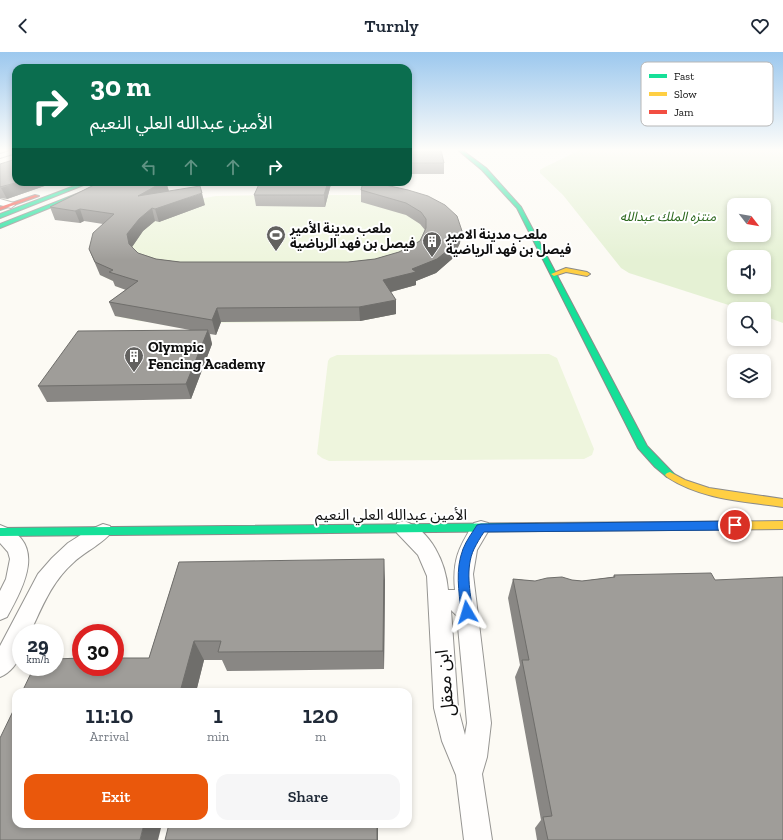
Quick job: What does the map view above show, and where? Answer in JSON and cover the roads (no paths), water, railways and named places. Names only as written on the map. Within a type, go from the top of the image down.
[{"type":"main road","points":[[0,209],[61,187]]},
{"type":"main road","points":[[0,216],[77,187]]},
{"type":"main road","points":[[0,226],[99,187]]},
{"type":"main road","points":[[501,187],[516,203],[643,448],[652,459],[663,470],[678,480],[695,488],[714,494],[783,504]]},
{"type":"main road","points":[[554,274],[565,270],[587,274]]},
{"type":"main road","name":"الأمين عبدالله العلي النعيم","points":[[0,533],[783,525]]},
{"type":"street","points":[[0,202],[11,205]]},
{"type":"street","name":"ابن معقل","points":[[404,528],[425,547],[432,559],[437,576],[446,708],[454,741],[469,774],[478,840]]},
{"type":"street","name":"ابن معقل","points":[[469,774],[475,752],[479,723],[479,707],[463,578],[468,549],[481,528]]},
{"type":"street","points":[[0,666],[14,644],[39,590],[49,575],[73,550],[103,531]]},
{"type":"street","points":[[0,533],[8,537],[15,545],[19,554],[18,571],[11,591],[0,610]]},
{"type":"street","points":[[437,576],[448,588],[456,588],[463,578]]},
{"type":"street","points":[[11,591],[39,590]]},
{"type":"street","points":[[439,611],[446,599],[454,599],[467,612]]},
{"type":"place","name":"ملعب مدينة الأمير فيصل بن فهد الرياضية","points":[[276,252]]},
{"type":"place","name":"ملعب مدينة الامير فيصل بن فهد الرياضية","points":[[432,258]]},
{"type":"place","name":"Olympic Fencing Academy","points":[[134,373]]},
{"type":"park label","name":"منتزه الملك عبدالله","points":[[668,216]]}]
